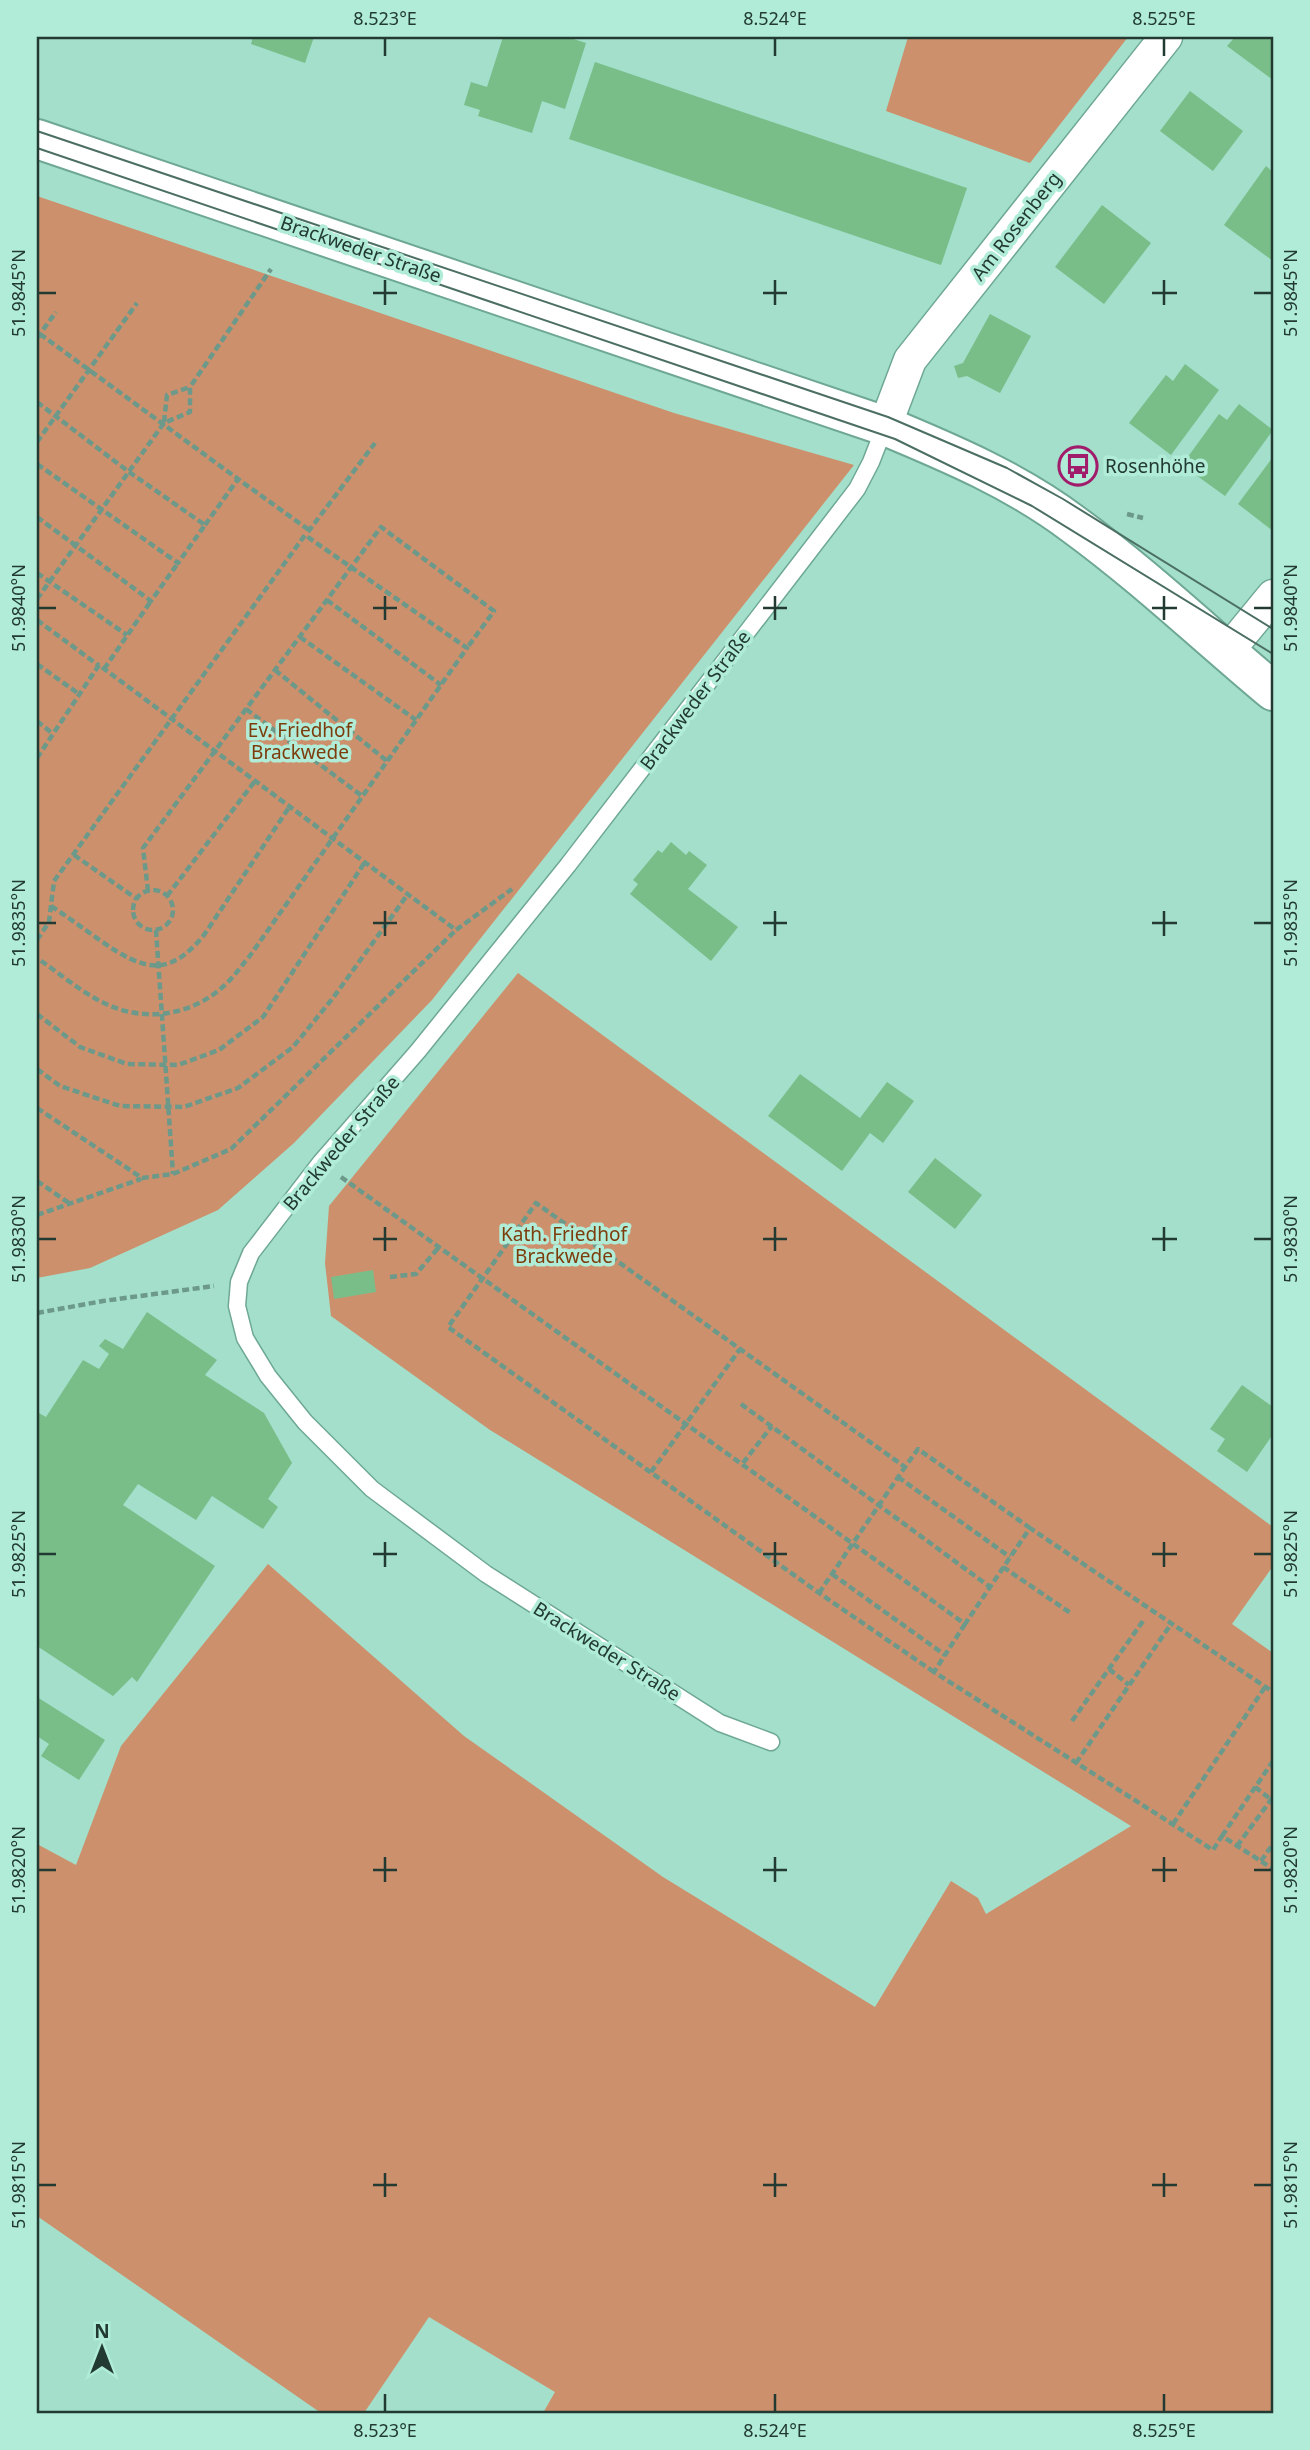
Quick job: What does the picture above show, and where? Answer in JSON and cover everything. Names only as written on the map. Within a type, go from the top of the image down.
[{"type":"street","name":"Am Rosenberg","points":[[885,426],[910,360],[1166,37]]},
{"type":"street","name":"Brackweder Straße","points":[[37,139],[885,426],[947,452],[1015,486],[1072,523],[1273,691]]},
{"type":"street","points":[[1227,652],[1273,596]]},
{"type":"lane","name":"Brackweder Straße","points":[[771,1742],[720,1723],[486,1574],[372,1489],[305,1422],[268,1376],[245,1338],[237,1306],[239,1282],[251,1253],[321,1162],[418,1051],[568,865],[857,489],[885,426]]},
{"type":"path","points":[[164,423],[190,412],[190,387],[271,269]]},
{"type":"path","points":[[37,442],[137,303]]},
{"type":"path","points":[[56,312],[38,336],[164,423],[351,568],[467,648]]},
{"type":"path","points":[[37,599],[164,423],[167,395],[190,387]]},
{"type":"path","points":[[37,402],[129,472],[205,525]]},
{"type":"path","points":[[37,940],[50,922],[54,881],[375,443]]},
{"type":"path","points":[[37,464],[178,562]]},
{"type":"path","points":[[37,758],[79,694],[127,635],[238,479]]},
{"type":"path","points":[[37,517],[151,601]]},
{"type":"path","points":[[37,958],[104,1003],[136,1014],[170,1014],[198,1005],[228,983],[494,611],[381,527],[143,848],[148,891]]},
{"type":"path","points":[[37,573],[127,635]]},
{"type":"path","points":[[327,600],[440,685]]},
{"type":"path","points":[[37,621],[456,930]]},
{"type":"path","points":[[300,637],[416,720]]},
{"type":"path","points":[[37,664],[79,694]]},
{"type":"path","points":[[275,670],[387,761]]},
{"type":"path","points":[[246,709],[362,796]]},
{"type":"path","points":[[37,721],[53,733]]},
{"type":"path","points":[[167,896],[255,781]]},
{"type":"path","points":[[51,906],[127,959],[159,966],[177,960],[193,949],[290,806]]},
{"type":"path","points":[[74,855],[137,899]]},
{"type":"path","points":[[37,1014],[80,1047],[127,1064],[178,1065],[219,1050],[263,1017],[365,862]]},
{"type":"path","points":[[37,1215],[142,1178],[173,1174],[231,1149],[456,930],[508,891],[568,865]]},
{"type":"path","points":[[148,891],[161,892],[167,896],[173,906],[173,913],[167,925],[156,930],[144,928],[133,912],[137,899],[148,891]]},
{"type":"path","points":[[37,1069],[60,1086],[120,1106],[184,1107],[238,1088],[293,1047],[333,998],[408,894]]},
{"type":"path","points":[[156,930],[173,1174]]},
{"type":"path","points":[[37,1108],[142,1178]]},
{"type":"path","points":[[321,1162],[965,1624]]},
{"type":"path","points":[[37,1181],[69,1203]]},
{"type":"path","points":[[905,1466],[536,1203],[448,1326],[819,1593],[934,1672],[1213,1850],[1273,1761]]},
{"type":"path","points":[[390,1277],[416,1273],[439,1247]]},
{"type":"path","points":[[37,1313],[239,1282]]},
{"type":"path","points":[[650,1472],[740,1349]]},
{"type":"path","points":[[741,1404],[990,1587]]},
{"type":"path","points":[[743,1463],[772,1426]]},
{"type":"path","points":[[819,1593],[918,1449],[1273,1692]]},
{"type":"path","points":[[898,1477],[1010,1557]]},
{"type":"path","points":[[934,1672],[1030,1528]]},
{"type":"path","points":[[1003,1567],[1072,1614]]},
{"type":"path","points":[[832,1574],[945,1655]]},
{"type":"path","points":[[1072,1721],[1143,1620]]},
{"type":"path","points":[[1076,1763],[1171,1624]]},
{"type":"path","points":[[1109,1669],[1129,1685]]},
{"type":"path","points":[[1172,1824],[1265,1687]]},
{"type":"path","points":[[1237,1846],[1273,1799],[1255,1787]]},
{"type":"path","points":[[1222,1836],[1273,1869]]},
{"type":"path","points":[[1261,1861],[1273,1844]]},
{"type":"green space","points":[[908,37],[1128,37],[1030,163],[886,111]]},
{"type":"green space","name":"Ev. Friedhof Brackwede","points":[[37,196],[674,413],[854,465],[432,1000],[294,1143],[218,1210],[90,1268],[37,1278]]},
{"type":"green space","name":"Kath. Friedhof Brackwede","points":[[518,973],[1273,1527],[1273,1566],[1232,1624],[1273,1653],[1273,2413],[543,2413],[555,2392],[429,2317],[364,2413],[321,2413],[37,2216],[37,1844],[76,1865],[121,1746],[268,1564],[464,1736],[663,1877],[875,2007],[951,1881],[978,1898],[986,1914],[1131,1826],[490,1430],[331,1316],[325,1263],[329,1206]]},
{"type":"building","points":[[253,37],[314,37],[305,63],[251,44]]},
{"type":"building","points":[[503,37],[567,37],[586,43],[565,109],[542,101],[532,133],[478,116],[480,110],[464,105],[471,82],[487,87]]},
{"type":"building","points":[[1235,37],[1273,37],[1273,80],[1227,46]]},
{"type":"building","points":[[595,62],[967,188],[941,265],[569,139]]},
{"type":"building","points":[[1190,91],[1243,131],[1213,171],[1160,131]]},
{"type":"building","points":[[1266,166],[1273,172],[1273,261],[1224,225]]},
{"type":"building","points":[[1102,205],[1151,243],[1104,304],[1055,267]]},
{"type":"building","points":[[990,314],[1031,336],[1000,393],[967,376],[958,378],[954,366],[963,363]]},
{"type":"building","points":[[1185,364],[1219,390],[1171,455],[1129,423],[1166,375],[1173,381]]},
{"type":"building","points":[[1239,404],[1273,430],[1225,496],[1182,465],[1219,414],[1227,420]]},
{"type":"building","points":[[1273,457],[1273,531],[1238,504]]},
{"type":"building","points":[[671,842],[686,855],[689,851],[707,865],[688,889],[738,927],[711,961],[630,894],[638,884],[633,880],[658,850],[662,853]]},
{"type":"building","points":[[800,1074],[860,1118],[887,1082],[914,1101],[883,1143],[870,1133],[842,1171],[768,1116]]},
{"type":"building","points":[[935,1158],[982,1195],[955,1229],[908,1192]]},
{"type":"building","points":[[373,1270],[376,1292],[334,1299],[331,1277]]},
{"type":"building","points":[[147,1312],[217,1360],[205,1375],[264,1413],[292,1463],[268,1499],[278,1507],[263,1529],[212,1496],[196,1520],[138,1484],[123,1505],[215,1566],[137,1682],[132,1677],[113,1696],[37,1646],[37,1412],[46,1417],[83,1360],[99,1369],[109,1354],[99,1346],[105,1339],[123,1349]]},
{"type":"building","points":[[1242,1385],[1273,1407],[1273,1434],[1247,1472],[1217,1451],[1225,1439],[1210,1429]]},
{"type":"building","points":[[37,1697],[105,1740],[79,1780],[41,1756],[49,1744],[37,1736]]},
{"type":"tram line","points":[[37,131],[888,417],[1007,468],[1063,499],[1273,629]]},
{"type":"tram line","points":[[37,148],[895,439],[1032,506],[1273,654]]},
{"type":"place","name":"Rosenhöhe","points":[[1078,466]]}]
